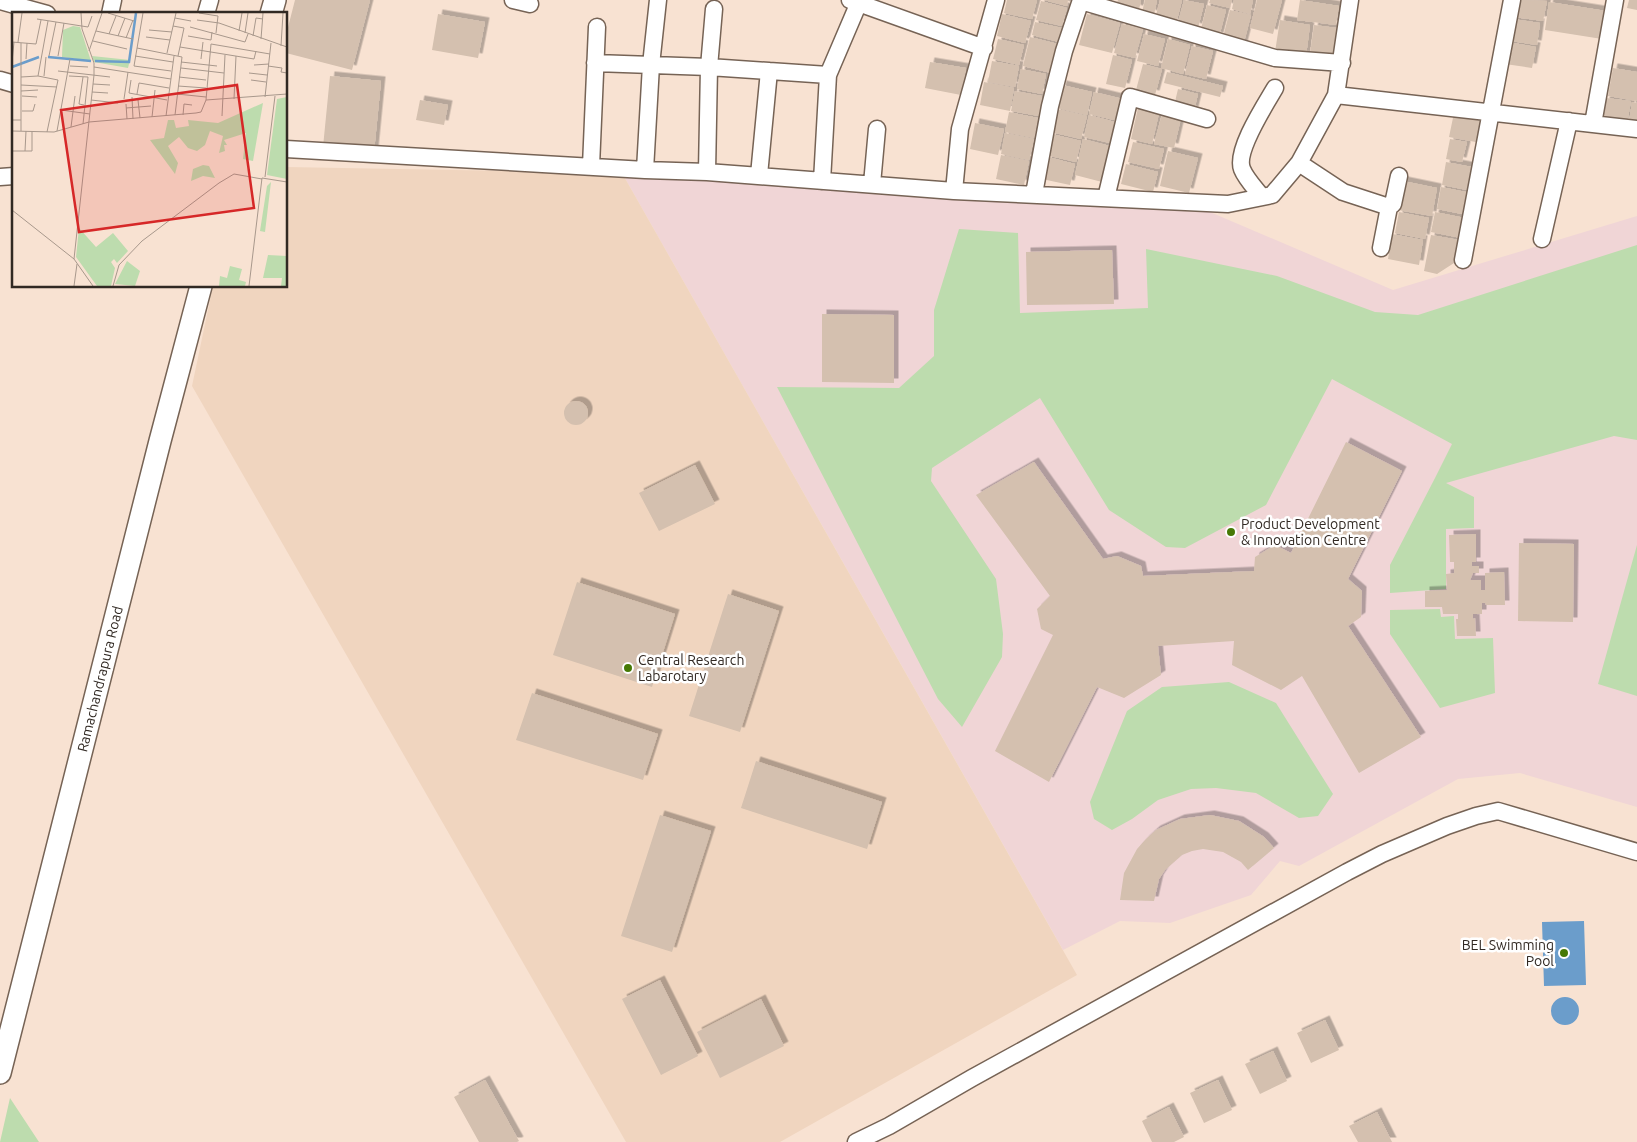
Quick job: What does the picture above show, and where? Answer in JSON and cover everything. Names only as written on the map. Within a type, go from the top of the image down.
[{"type":"street","points":[[513,0],[530,4]]},
{"type":"street","points":[[645,170],[651,65],[658,0]]},
{"type":"street","points":[[954,191],[960,129],[996,0]]},
{"type":"street","points":[[1034,194],[1050,106],[1064,51],[1081,0],[1274,58],[1342,63]]},
{"type":"street","points":[[288,149],[759,175],[954,191],[1228,204],[1272,196],[1299,163],[1336,95],[1350,0]]},
{"type":"street","points":[[1463,260],[1512,0]]},
{"type":"street","points":[[1593,124],[1616,0]]},
{"type":"street","points":[[0,1],[40,12]]},
{"type":"street","points":[[822,181],[828,75],[856,1],[984,48]]},
{"type":"street","points":[[707,172],[709,67],[714,9]]},
{"type":"street","points":[[591,166],[597,27]]},
{"type":"street","points":[[595,64],[709,67],[828,75]]},
{"type":"street","points":[[759,175],[769,72]]},
{"type":"street","points":[[1262,197],[1241,168],[1240,156],[1246,140],[1275,88]]},
{"type":"street","points":[[1336,95],[1637,129]]},
{"type":"street","points":[[1106,198],[1130,97],[1208,119]]},
{"type":"street","points":[[1542,239],[1569,121]]},
{"type":"street","points":[[872,184],[877,129]]},
{"type":"street","points":[[1299,163],[1343,192],[1389,206]]},
{"type":"street","points":[[1381,248],[1389,206],[1393,204],[1399,176]]},
{"type":"street","name":"Ramachandrapura Road","points":[[0,1073],[200,288]]},
{"type":"street","points":[[856,1142],[889,1126],[1291,902],[1382,854],[1447,826],[1498,811],[1637,852]]},
{"type":"shaded area","name":"Central Research Labarotary","points":[[288,167],[622,173],[1077,975],[780,1142],[626,1142],[192,386],[213,288],[288,288]]},
{"type":"shaded area","name":"Product Development & Innovation Centre","points":[[622,173],[1210,212],[1393,290],[1637,216],[1637,807],[1520,773],[1458,779],[1299,866],[1280,861],[1251,895],[1170,923],[1120,921],[1063,950]]},
{"type":"green space","points":[[959,229],[1018,233],[1020,313],[1148,308],[1146,249],[1277,276],[1375,312],[1418,315],[1637,245],[1637,440],[1614,436],[1446,483],[1474,497],[1474,528],[1446,529],[1446,589],[1390,593],[1390,565],[1452,444],[1332,379],[1266,505],[1185,548],[1166,547],[1109,510],[1040,398],[932,468],[931,481],[996,579],[1003,634],[1002,657],[962,727],[938,699],[777,387],[899,388],[934,356],[934,310]]},
{"type":"green space","points":[[1637,545],[1637,696],[1598,684]]},
{"type":"green space","points":[[1440,609],[1441,617],[1454,616],[1455,639],[1493,638],[1495,693],[1440,708],[1390,634],[1390,610]]},
{"type":"green space","points":[[1229,682],[1276,703],[1333,794],[1318,816],[1299,818],[1256,793],[1216,788],[1191,789],[1158,800],[1132,819],[1112,830],[1094,819],[1090,802],[1127,711],[1162,687]]},
{"type":"green space","points":[[10,1098],[39,1142],[0,1142]]},
{"type":"water","name":"BEL Swimming Pool","points":[[1584,921],[1586,985],[1544,986],[1542,922]]},
{"type":"water","points":[[1565,997],[1575,1001],[1579,1011],[1575,1021],[1565,1025],[1555,1021],[1551,1011],[1555,1001]]},
{"type":"building","points":[[295,0],[370,0],[352,70],[288,54],[288,27]]},
{"type":"building","points":[[1007,0],[1037,0],[1032,19],[1004,13]]},
{"type":"building","points":[[1044,0],[1068,0],[1067,6]]},
{"type":"building","points":[[1118,0],[1141,0],[1139,10],[1116,5]]},
{"type":"building","points":[[1145,0],[1157,0],[1154,15],[1142,12]]},
{"type":"building","points":[[1160,0],[1182,0],[1176,24],[1155,19]]},
{"type":"building","points":[[1184,0],[1204,4],[1198,28],[1178,23]]},
{"type":"building","points":[[1210,0],[1232,0],[1230,8],[1209,3]]},
{"type":"building","points":[[1234,0],[1253,0],[1250,14],[1232,9]]},
{"type":"building","points":[[1257,0],[1282,0],[1273,34],[1250,28]]},
{"type":"building","points":[[1300,0],[1339,6],[1336,25],[1297,20]]},
{"type":"building","points":[[1516,0],[1547,1],[1543,21],[1514,17]]},
{"type":"building","points":[[1629,0],[1637,0],[1637,10],[1627,8]]},
{"type":"building","points":[[1041,1],[1067,8],[1062,26],[1036,20]]},
{"type":"building","points":[[1549,2],[1606,11],[1602,39],[1545,30]]},
{"type":"building","points":[[1207,5],[1226,10],[1219,37],[1200,33]]},
{"type":"building","points":[[1230,10],[1251,15],[1243,46],[1222,41]]},
{"type":"building","points":[[438,14],[485,22],[478,58],[432,50]]},
{"type":"building","points":[[1002,14],[1031,21],[1025,43],[997,36]]},
{"type":"building","points":[[1087,14],[1120,23],[1112,53],[1079,45]]},
{"type":"building","points":[[1513,19],[1540,23],[1537,45],[1510,41]]},
{"type":"building","points":[[1280,20],[1310,25],[1306,56],[1275,52]]},
{"type":"building","points":[[1035,22],[1062,28],[1059,42],[1032,35]]},
{"type":"building","points":[[1122,24],[1143,29],[1135,58],[1114,53]]},
{"type":"building","points":[[1314,25],[1337,28],[1333,58],[1310,54]]},
{"type":"building","points":[[1144,34],[1165,39],[1158,66],[1137,61]]},
{"type":"building","points":[[1030,37],[1058,44],[1051,73],[1023,66]]},
{"type":"building","points":[[998,39],[1024,45],[1019,65],[993,59]]},
{"type":"building","points":[[1168,39],[1190,45],[1183,74],[1161,68]]},
{"type":"building","points":[[1509,42],[1536,47],[1532,68],[1505,64]]},
{"type":"building","points":[[1192,46],[1213,51],[1206,79],[1185,74]]},
{"type":"building","points":[[1113,55],[1132,60],[1125,88],[1106,84]]},
{"type":"building","points":[[992,61],[1019,66],[1015,87],[988,82]]},
{"type":"building","points":[[930,62],[966,68],[961,95],[925,88]]},
{"type":"building","points":[[1143,64],[1162,69],[1155,95],[1136,90]]},
{"type":"building","points":[[1613,68],[1637,72],[1637,101],[1608,96]]},
{"type":"building","points":[[1021,69],[1046,74],[1042,94],[1017,89]]},
{"type":"building","points":[[1167,72],[1223,86],[1220,97],[1164,83]]},
{"type":"building","points":[[330,76],[381,81],[374,152],[323,147]]},
{"type":"building","points":[[984,82],[1014,88],[1010,111],[980,105]]},
{"type":"building","points":[[1062,85],[1092,92],[1087,115],[1057,108]]},
{"type":"building","points":[[1178,89],[1198,94],[1194,111],[1174,106]]},
{"type":"building","points":[[1015,91],[1042,96],[1039,116],[1011,111]]},
{"type":"building","points":[[1094,92],[1123,99],[1118,121],[1089,114]]},
{"type":"building","points":[[1606,98],[1631,101],[1627,123],[1602,119]]},
{"type":"building","points":[[420,100],[448,105],[444,125],[416,120]]},
{"type":"building","points":[[1632,102],[1637,103],[1637,123],[1629,122]]},
{"type":"building","points":[[1138,108],[1159,113],[1152,144],[1131,139]]},
{"type":"building","points":[[1057,109],[1087,116],[1081,139],[1051,132]]},
{"type":"building","points":[[1009,112],[1038,118],[1034,138],[1005,132]]},
{"type":"building","points":[[1454,113],[1486,120],[1481,143],[1449,137]]},
{"type":"building","points":[[1162,114],[1181,118],[1174,148],[1154,144]]},
{"type":"building","points":[[1089,115],[1115,122],[1110,143],[1084,137]]},
{"type":"building","points":[[975,123],[1004,129],[998,155],[970,149]]},
{"type":"building","points":[[1005,133],[1034,139],[1029,160],[1001,154]]},
{"type":"building","points":[[1052,134],[1081,141],[1076,162],[1046,155]]},
{"type":"building","points":[[1083,139],[1110,146],[1102,182],[1075,175]]},
{"type":"building","points":[[1450,139],[1467,142],[1462,162],[1446,159]]},
{"type":"building","points":[[1133,142],[1164,149],[1159,169],[1128,162]]},
{"type":"building","points":[[1168,151],[1198,158],[1189,193],[1160,186]]},
{"type":"building","points":[[1001,155],[1029,161],[1024,185],[996,179]]},
{"type":"building","points":[[1048,157],[1075,164],[1070,185],[1042,179]]},
{"type":"building","points":[[1446,162],[1477,168],[1472,191],[1442,185]]},
{"type":"building","points":[[1126,164],[1158,172],[1153,192],[1121,184]]},
{"type":"building","points":[[1403,181],[1437,188],[1432,216],[1398,210]]},
{"type":"building","points":[[1441,187],[1471,193],[1467,215],[1437,209]]},
{"type":"building","points":[[1399,212],[1429,218],[1425,239],[1395,233]]},
{"type":"building","points":[[1435,212],[1465,218],[1461,238],[1431,232]]},
{"type":"building","points":[[1392,234],[1423,240],[1419,265],[1388,259]]},
{"type":"building","points":[[1431,235],[1459,240],[1454,263],[1437,274],[1424,271]]},
{"type":"building","points":[[1112,250],[1114,304],[1027,305],[1026,252]]},
{"type":"building","points":[[822,314],[894,315],[894,383],[822,382]]},
{"type":"building","points":[[576,401],[581,402],[587,408],[587,418],[581,424],[576,425],[571,424],[565,418],[564,413],[565,408],[571,402]]},
{"type":"building","points":[[1346,442],[1402,471],[1348,579],[1362,591],[1361,617],[1348,626],[1421,737],[1359,773],[1302,676],[1281,690],[1232,665],[1234,641],[1158,646],[1161,675],[1124,698],[1097,687],[1049,782],[995,751],[1053,635],[1041,629],[1037,609],[1050,596],[976,495],[1034,462],[1103,559],[1117,556],[1141,566],[1143,576],[1254,571],[1255,557],[1275,545],[1291,553]]},
{"type":"building","points":[[695,465],[715,504],[659,531],[639,493]]},
{"type":"building","points":[[1476,534],[1476,562],[1472,562],[1472,566],[1479,566],[1479,573],[1473,573],[1470,580],[1481,580],[1481,590],[1485,590],[1485,573],[1504,572],[1505,605],[1486,605],[1482,603],[1482,614],[1473,614],[1476,636],[1457,636],[1456,619],[1458,619],[1458,614],[1443,614],[1442,607],[1425,607],[1425,591],[1447,590],[1446,574],[1454,573],[1454,562],[1450,562],[1449,535]]},
{"type":"building","points":[[1519,543],[1574,544],[1573,622],[1518,621]]},
{"type":"building","points":[[577,582],[675,614],[652,687],[553,655]]},
{"type":"building","points":[[728,594],[779,611],[740,732],[689,716]]},
{"type":"building","points":[[532,693],[658,734],[643,780],[516,740]]},
{"type":"building","points":[[756,761],[882,802],[867,849],[741,808]]},
{"type":"building","points":[[660,815],[711,831],[672,952],[621,936]]},
{"type":"building","points":[[1210,815],[1239,821],[1264,837],[1274,848],[1248,870],[1241,862],[1223,852],[1203,849],[1192,851],[1182,855],[1165,870],[1159,879],[1154,901],[1120,900],[1124,873],[1137,849],[1146,839],[1156,830],[1180,819]]},
{"type":"building","points":[[660,980],[698,1056],[661,1075],[622,999]]},
{"type":"building","points":[[761,999],[784,1046],[720,1078],[697,1032]]},
{"type":"building","points":[[1325,1020],[1339,1050],[1311,1063],[1297,1033]]},
{"type":"building","points":[[1273,1051],[1287,1081],[1260,1094],[1245,1064]]},
{"type":"building","points":[[485,1080],[519,1141],[479,1142],[454,1097]]},
{"type":"building","points":[[1218,1080],[1232,1110],[1204,1123],[1190,1093]]},
{"type":"building","points":[[1169,1107],[1184,1137],[1174,1142],[1152,1142],[1142,1121]]},
{"type":"building","points":[[1377,1112],[1392,1142],[1358,1142],[1349,1126]]},
{"type":"place","name":"Product Development & Innovation Centre","points":[[1231,532]]},
{"type":"place","name":"Central Research Labarotary","points":[[628,668]]},
{"type":"place","name":"BEL Swimming Pool","points":[[1564,953]]}]
